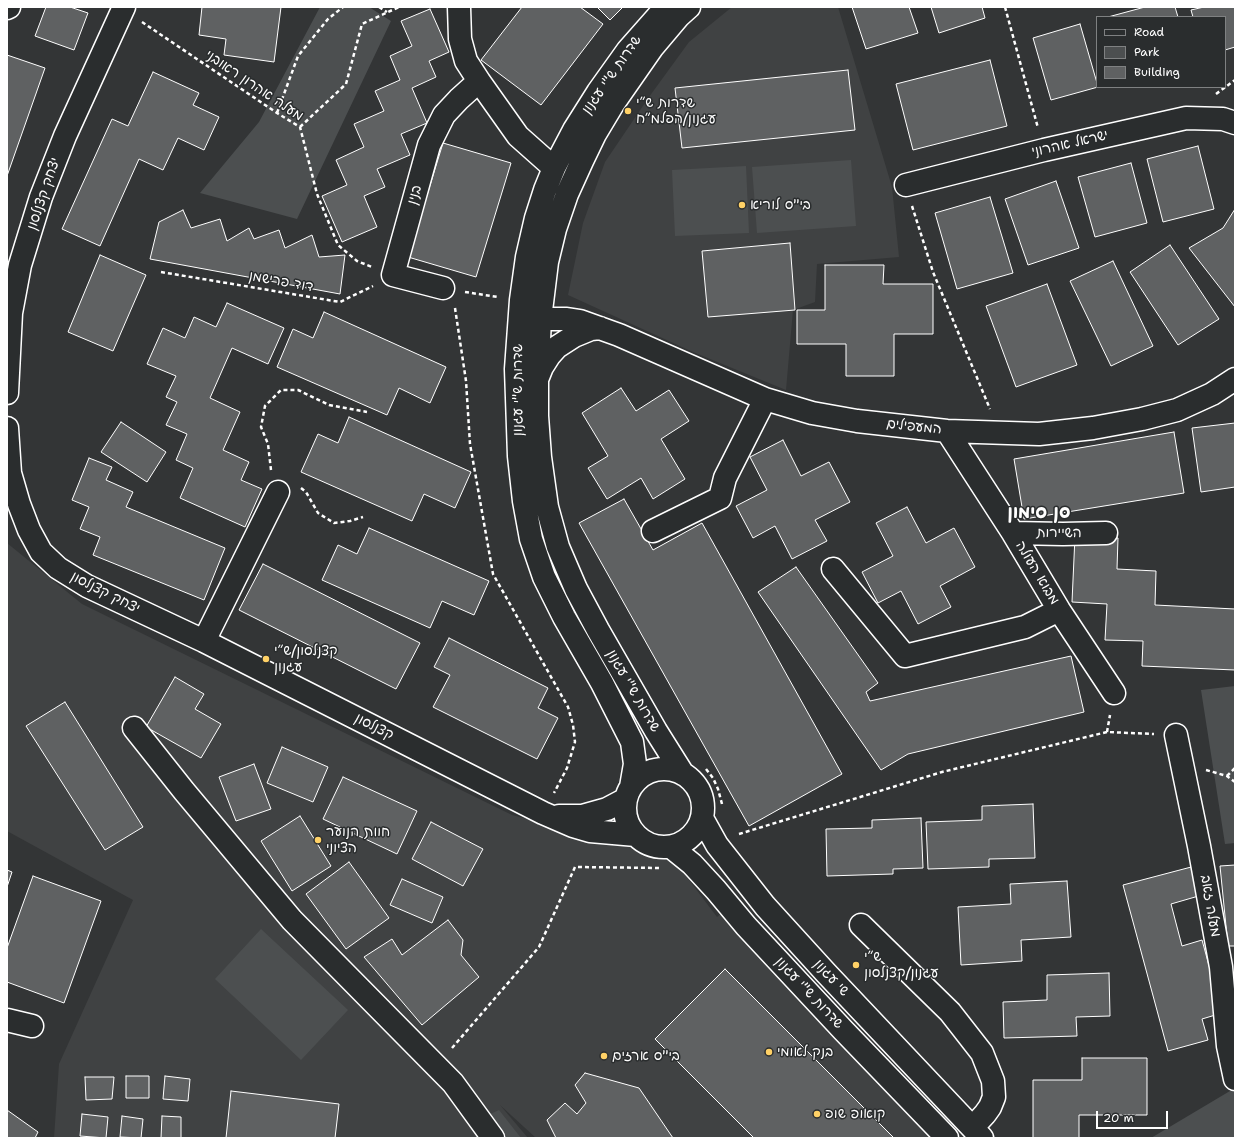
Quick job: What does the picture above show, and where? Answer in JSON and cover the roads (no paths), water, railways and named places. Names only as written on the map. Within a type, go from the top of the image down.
[{"type":"street","points":[[459,7],[460,39],[466,61],[518,136],[554,168]]},
{"type":"street","name":"שדרות ש\"י עגנון","points":[[629,793],[635,764],[630,739],[602,683],[564,617],[544,577],[532,539],[524,501],[519,456],[516,370],[521,300],[527,257],[536,218],[554,168],[574,130],[598,92],[628,50],[666,7]]},
{"type":"street","name":"שדרות ש\"י עגנון","points":[[683,774],[656,731],[598,630],[576,589],[558,547],[547,507],[540,457],[537,416],[537,382],[540,319],[547,262],[555,230],[567,194],[595,134],[630,78],[656,43],[679,16],[689,7]]},
{"type":"street","name":"יצחק קצנלסון","points":[[7,393],[11,313],[20,265],[41,197],[65,136],[123,8]]},
{"type":"street","name":"בנין","points":[[448,289],[393,275],[429,144],[444,115],[458,99],[479,81]]},
{"type":"street","name":"ישראל אהרוני","points":[[906,185],[1044,150],[1186,118],[1223,119],[1235,123]]},
{"type":"street","name":"המעפילים","points":[[518,331],[540,319],[567,319],[580,321],[619,335],[764,399],[812,413],[834,417],[947,431],[1039,434],[1093,428],[1142,419],[1177,410],[1212,394],[1235,379]]},
{"type":"street","points":[[537,382],[542,367],[557,347],[574,336],[591,329],[600,328]]},
{"type":"street","points":[[653,531],[720,498],[725,478],[764,399]]},
{"type":"street","name":"יצחק קצנלסון","points":[[7,428],[10,473],[19,504],[29,530],[41,552],[58,568],[87,586],[204,641]]},
{"type":"street","name":"מבוא העולה","points":[[947,431],[1013,533],[1059,610],[1114,693]]},
{"type":"street","points":[[204,641],[278,492]]},
{"type":"street","name":"השיירות","points":[[1013,533],[1106,533]]},
{"type":"street","points":[[833,569],[905,656],[1025,627],[1059,610]]},
{"type":"street","name":"קצנלסון","points":[[204,641],[543,813]]},
{"type":"street","points":[[134,728],[184,791],[292,920],[453,1083],[493,1138]]},
{"type":"street","name":"מעלה זאב","points":[[1176,735],[1199,846],[1221,967],[1228,1046],[1235,1079]]},
{"type":"street","points":[[543,813],[568,817],[582,816],[607,809],[629,793],[640,778],[652,771],[671,770],[683,774],[694,783],[700,794],[703,805],[700,824],[693,835],[683,842],[671,846],[658,847],[652,845],[641,840],[636,835],[626,818],[625,805],[629,793]]},
{"type":"street","points":[[543,813],[573,826],[590,831],[636,835]]},
{"type":"street","name":"שי עגנון","points":[[702,818],[717,845],[765,906],[977,1133]]},
{"type":"street","name":"שדרות ש\"י עגנון","points":[[671,846],[692,864],[843,1030],[947,1138]]},
{"type":"street","points":[[861,925],[950,1012],[982,1053],[993,1082],[994,1097],[977,1133]]},
{"type":"street","points":[[7,1020],[32,1026]]},
{"type":"place","name":"שדרות ש״י עגנון/הפלמ״ח","points":[[628,111]]},
{"type":"place","name":"בי\"ס לוריא","points":[[742,205]]},
{"type":"place","name":"קצנלסון/ש״י עגנון","points":[[266,659]]},
{"type":"place","name":"חוות הנוער הציוני","points":[[318,840]]},
{"type":"place","name":"ש״י עגנון/קצנלסון","points":[[856,965]]},
{"type":"place","name":"בנק לאומי","points":[[769,1052]]},
{"type":"place","name":"בי\"ס ארזים","points":[[604,1056]]},
{"type":"place","name":"קואופ שופ","points":[[817,1114]]},
{"type":"district","name":"סן סימון","points":[[1039,513]]}]
